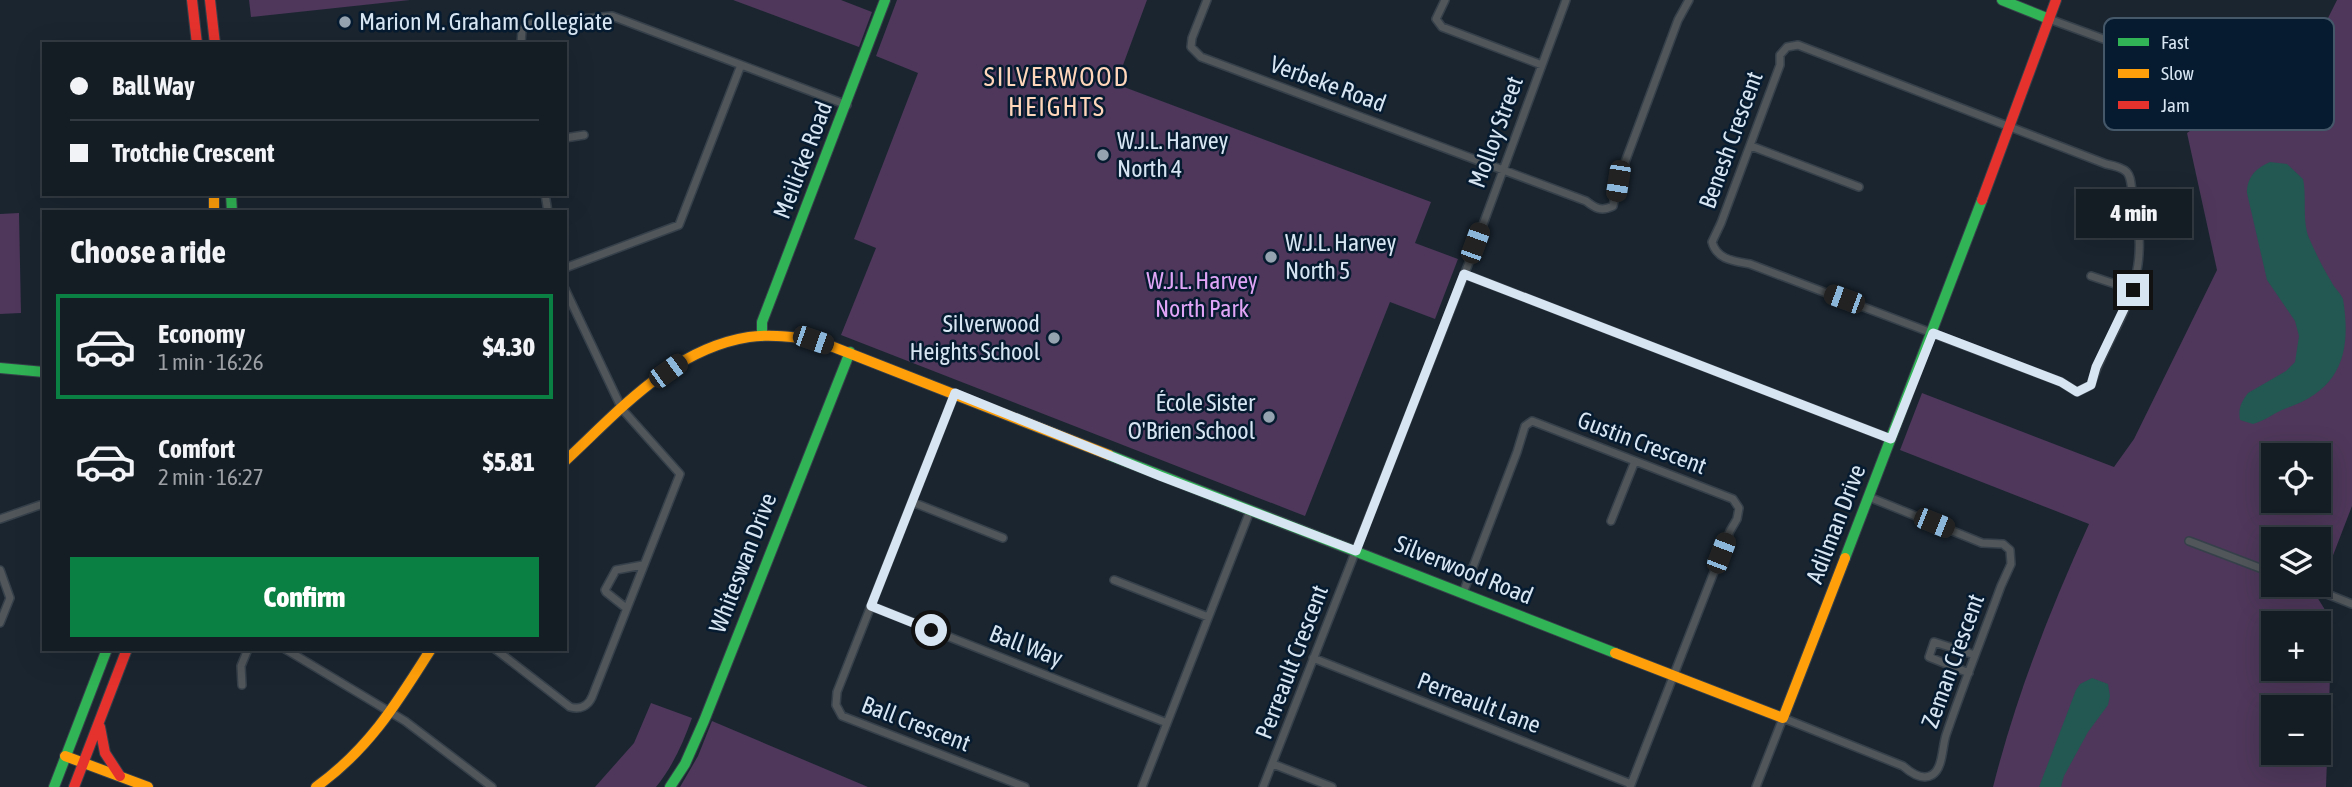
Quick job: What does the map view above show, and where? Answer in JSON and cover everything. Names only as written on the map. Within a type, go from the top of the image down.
[{"type":"street","points":[[192,0],[197,42]]},
{"type":"street","points":[[210,0],[215,42]]},
{"type":"street","name":"Meilicke Road","points":[[762,336],[762,322],[885,0]]},
{"type":"street","name":"Verbeke Road","points":[[1207,0],[1191,47],[1201,57],[1502,170]]},
{"type":"street","points":[[1445,0],[1436,19],[1442,27],[1542,65]]},
{"type":"street","name":"Molloy Street","points":[[1356,551],[1464,274],[1566,0]]},
{"type":"street","points":[[1502,170],[1586,201],[1597,209],[1612,206],[1618,181],[1678,20],[1689,0]]},
{"type":"street","points":[[2002,0],[2104,39]]},
{"type":"street","name":"Adilman Drive","points":[[1756,787],[1933,333],[2056,0]]},
{"type":"street","points":[[521,42],[522,30],[530,24],[612,16],[847,105]]},
{"type":"street","name":"Benesh Crescent","points":[[1933,333],[1750,264],[1723,258],[1714,250],[1712,242],[1751,146],[1780,65],[1780,55],[1787,47],[1798,45],[2010,127]]},
{"type":"street","points":[[567,267],[678,225],[741,65]]},
{"type":"street","points":[[1933,333],[2061,382],[2077,392],[2091,385],[2096,367],[2133,290],[2141,231],[2130,176],[2123,167],[2106,164],[2010,127]]},
{"type":"street","points":[[567,138],[584,135]]},
{"type":"street","points":[[1751,146],[1859,187]]},
{"type":"street","points":[[1464,274],[1891,439]]},
{"type":"street","points":[[2091,276],[2133,290]]},
{"type":"street","points":[[498,651],[570,707],[581,708],[587,705],[680,474],[622,409],[567,293]]},
{"type":"street","name":"Silverwood Road","points":[[567,459],[650,383],[685,358],[711,347],[749,337],[813,340],[850,352],[1783,718]]},
{"type":"street","name":"Whiteswan Drive","points":[[670,787],[685,764],[704,721],[850,352]]},
{"type":"street","points":[[0,369],[42,372]]},
{"type":"street","name":"Ball Crescent","points":[[955,393],[837,692],[837,711],[842,716],[1025,787]]},
{"type":"street","name":"Gustin Crescent","points":[[1463,593],[1525,426],[1532,421],[1723,494],[1733,499],[1739,508],[1737,519],[1673,676]]},
{"type":"street","points":[[1611,521],[1635,461]]},
{"type":"street","name":"Zeman Crescent","points":[[1783,718],[1903,766],[1915,775],[1925,778],[1940,767],[1941,750],[2011,564],[2010,550],[2003,544],[1982,542],[1869,497]]},
{"type":"street","points":[[912,502],[1003,537]]},
{"type":"street","points":[[0,519],[40,505]]},
{"type":"street","points":[[1142,787],[1250,511]]},
{"type":"street","points":[[2189,541],[2261,568]]},
{"type":"street","name":"Perreault Crescent","points":[[1263,787],[1356,551]]},
{"type":"street","points":[[626,608],[605,590],[616,570],[643,565]]},
{"type":"street","points":[[0,570],[10,598],[0,623]]},
{"type":"street","points":[[1114,580],[1208,617]]},
{"type":"street","points":[[2331,596],[2352,604]]},
{"type":"street","name":"Ball Way","points":[[871,606],[1167,723]]},
{"type":"street","points":[[1969,673],[1929,657],[1934,642],[1975,655]]},
{"type":"street","points":[[54,787],[106,651]]},
{"type":"street","points":[[74,787],[126,651]]},
{"type":"street","points":[[242,685],[241,666],[247,651]]},
{"type":"street","points":[[288,651],[391,712],[492,787]]},
{"type":"street","points":[[316,787],[340,772],[355,758],[391,712],[430,651]]},
{"type":"street","name":"Perreault Lane","points":[[1313,658],[1631,785]]},
{"type":"street","points":[[1631,785],[1673,676]]},
{"type":"street","points":[[100,719],[99,738],[105,758],[120,776]]},
{"type":"street","points":[[65,756],[148,787]]},
{"type":"street","points":[[1273,764],[1332,787]]},
{"type":"green space","points":[[249,0],[410,0],[251,17]]},
{"type":"green space","points":[[733,0],[841,0],[872,12],[859,47]]},
{"type":"green space","name":"W.J.L. Harvey North Park","points":[[897,0],[1147,0],[1116,84],[1431,202],[1415,243],[1458,259],[1435,319],[1390,302],[1305,516],[841,335],[876,248],[854,239],[918,73],[876,56]]},
{"type":"green space","points":[[2337,0],[2352,0],[2352,506],[2331,561],[2331,527],[2261,527],[2261,597],[2317,597],[2326,611],[2261,611],[2261,681],[2330,681],[2329,695],[2261,695],[2261,765],[2327,765],[2326,787],[1993,787],[2035,654],[2089,524],[1900,450],[1922,393],[2114,467],[2134,439],[2217,270],[2187,133],[2191,130],[2334,130],[2334,18],[2328,18]]},
{"type":"green space","points":[[19,213],[21,313],[0,314],[0,214]]},
{"type":"green space","points":[[651,703],[692,718],[668,771],[656,787],[595,787],[634,743]]},
{"type":"green space","points":[[712,721],[868,787],[680,787],[698,756]]},
{"type":"shaded area","points":[[2270,162],[2287,164],[2303,179],[2307,231],[2322,265],[2343,299],[2346,336],[2338,367],[2319,391],[2253,424],[2240,420],[2242,403],[2248,393],[2286,371],[2295,362],[2299,336],[2295,321],[2267,280],[2247,193],[2253,174]]},
{"type":"shaded area","points":[[2092,678],[2108,684],[2108,705],[2088,732],[2064,776],[2061,787],[2039,787],[2076,690],[2080,684]]},
{"type":"traffic: fast","points":[[762,336],[762,322],[885,0]]},
{"type":"traffic: fast","points":[[2002,0],[2049,19]]},
{"type":"traffic: fast","points":[[231,196],[232,210]]},
{"type":"traffic: fast","points":[[1845,558],[1982,200]]},
{"type":"traffic: fast","points":[[670,787],[685,764],[704,721],[850,352]]},
{"type":"traffic: fast","points":[[0,368],[42,372]]},
{"type":"traffic: fast","points":[[1109,455],[1615,653]]},
{"type":"traffic: fast","points":[[54,787],[106,651]]},
{"type":"traffic: slow","points":[[214,196],[214,210]]},
{"type":"traffic: slow","points":[[567,459],[627,403],[671,368],[695,354],[721,344],[765,336],[813,339],[1109,455]]},
{"type":"traffic: slow","points":[[1615,653],[1783,718],[1845,558]]},
{"type":"traffic: slow","points":[[316,787],[367,741],[394,706],[430,651]]},
{"type":"traffic: slow","points":[[65,756],[148,787]]},
{"type":"traffic: jam","points":[[192,0],[197,42]]},
{"type":"traffic: jam","points":[[210,0],[215,42]]},
{"type":"traffic: jam","points":[[1982,200],[2056,0]]},
{"type":"traffic: jam","points":[[74,787],[126,651]]},
{"type":"traffic: jam","points":[[100,727],[105,753],[120,776]]},
{"type":"place","name":"Marion M. Graham Collegiate","points":[[345,22]]},
{"type":"place","name":"W.J.L. Harvey North 4","points":[[1103,155]]},
{"type":"place","name":"W.J.L. Harvey North 5","points":[[1271,257]]},
{"type":"place","name":"Silverwood Heights School","points":[[1054,338]]},
{"type":"place","name":"École Sister O'Brien School","points":[[1269,417]]},
{"type":"district","name":"SILVERWOOD HEIGHTS","points":[[1057,92]]},
{"type":"route","points":[[931,630],[871,606],[955,393],[1241,508],[1356,551],[1464,274],[1891,439],[1933,333],[2061,382],[2077,392],[2091,385],[2096,367],[2133,290]]}]
